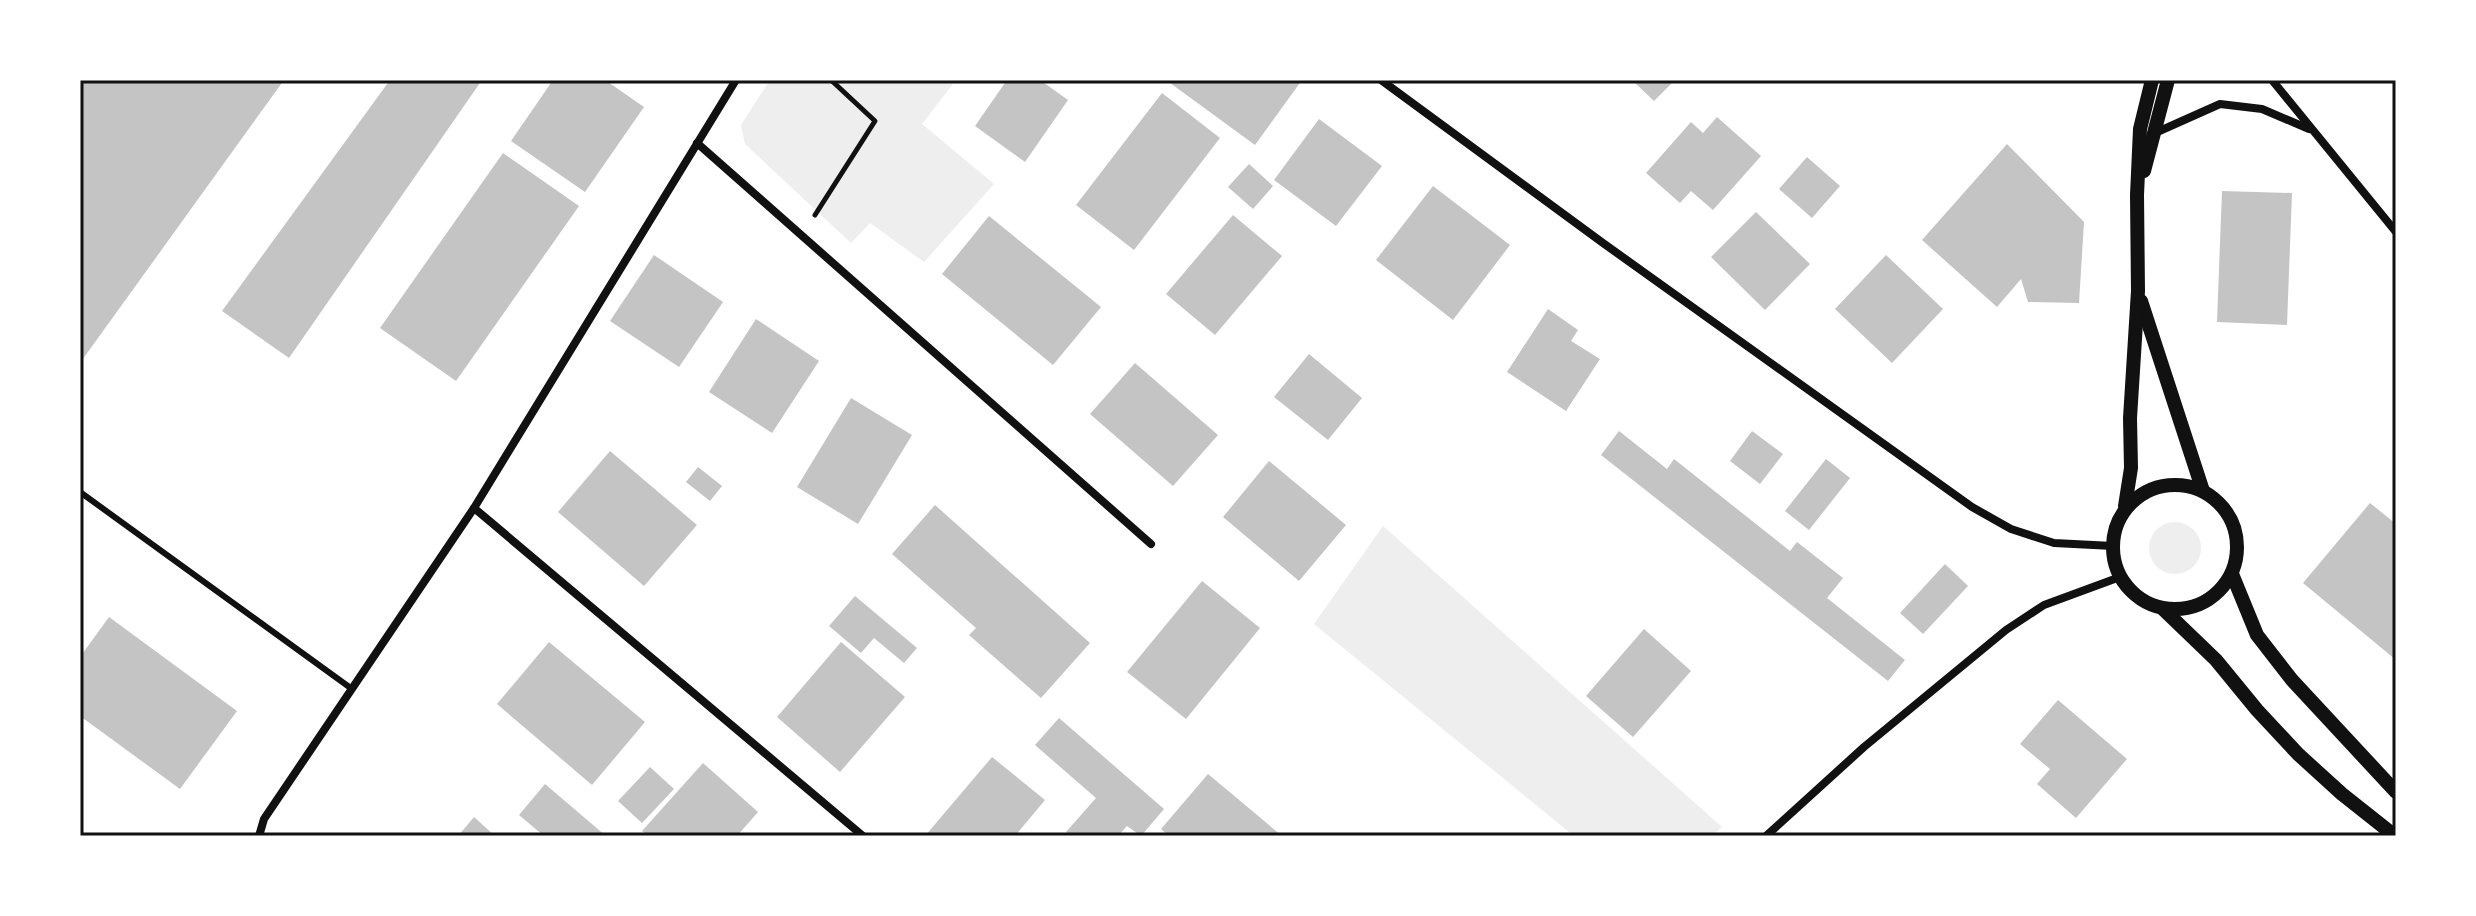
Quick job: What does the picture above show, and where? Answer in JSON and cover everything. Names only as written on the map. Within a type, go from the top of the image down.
[{"type":"street","points":[[259,836],[264,819],[474,508],[736,80]]},
{"type":"street","points":[[1381,80],[1972,507],[2011,529],[2054,543],[2113,546]]},
{"type":"street","points":[[2152,80],[2140,129],[2131,468],[2125,506],[2115,530],[2114,562],[2120,577],[2137,597],[2163,609],[2216,660],[2298,754],[2395,836]]},
{"type":"street","points":[[2137,195],[2168,80]]},
{"type":"street","points":[[2272,80],[2395,230]]},
{"type":"street","points":[[2155,133],[2220,104],[2262,109],[2310,129]]},
{"type":"street","points":[[697,143],[1151,544]]},
{"type":"street","points":[[2138,291],[2203,491]]},
{"type":"street","points":[[2125,506],[2144,492],[2159,486],[2181,485],[2203,491],[2230,516],[2237,536],[2237,558],[2232,574],[2214,596],[2190,608],[2163,609]]},
{"type":"street","points":[[474,508],[863,836]]},
{"type":"street","points":[[2232,574],[2257,635],[2292,680],[2396,792]]},
{"type":"street","points":[[1766,836],[1864,747],[2006,630],[2044,605],[2120,577]]},
{"type":"lane","points":[[80,492],[352,689]]},
{"type":"path","points":[[802,236],[875,121],[831,80]]},
{"type":"shaded area","points":[[770,80],[956,80],[922,124],[994,184],[924,262],[870,223],[851,243],[745,144],[741,125]]},
{"type":"shaded area","points":[[2175,522],[2193,530],[2201,548],[2193,566],[2175,574],[2157,566],[2149,548],[2157,530]]},
{"type":"shaded area","points":[[1383,526],[1722,827],[1712,836],[1574,836],[1314,624]]},
{"type":"building","points":[[80,80],[284,80],[80,363]]},
{"type":"building","points":[[390,80],[482,80],[289,358],[222,311]]},
{"type":"building","points":[[553,80],[605,80],[644,107],[585,192],[511,141]]},
{"type":"building","points":[[1007,80],[1040,80],[1068,100],[1025,162],[975,126]]},
{"type":"building","points":[[1166,80],[1302,80],[1255,145]]},
{"type":"building","points":[[1632,80],[1675,80],[1654,101]]},
{"type":"building","points":[[1162,93],[1220,138],[1134,250],[1076,205]]},
{"type":"building","points":[[1717,117],[1761,156],[1713,210],[1691,191],[1680,203],[1646,173],[1691,122],[1703,133]]},
{"type":"building","points":[[1319,119],[1382,166],[1336,226],[1274,180]]},
{"type":"building","points":[[2007,144],[2084,222],[2079,303],[2028,302],[2021,279],[1997,307],[1922,240]]},
{"type":"building","points":[[503,153],[579,206],[456,381],[380,328]]},
{"type":"building","points":[[1807,157],[1840,186],[1812,218],[1779,189]]},
{"type":"building","points":[[1249,164],[1273,186],[1253,209],[1228,187]]},
{"type":"building","points":[[1433,186],[1510,245],[1453,320],[1376,260]]},
{"type":"building","points":[[2222,191],[2292,193],[2287,325],[2217,322]]},
{"type":"building","points":[[1756,212],[1810,264],[1765,310],[1711,257]]},
{"type":"building","points":[[1233,215],[1282,256],[1215,335],[1166,294]]},
{"type":"building","points":[[989,216],[1101,307],[1053,365],[942,274]]},
{"type":"building","points":[[654,255],[723,302],[679,367],[610,321]]},
{"type":"building","points":[[1886,255],[1943,309],[1892,363],[1835,309]]},
{"type":"building","points":[[1548,309],[1578,330],[1571,341],[1600,359],[1566,411],[1507,372]]},
{"type":"building","points":[[756,319],[819,361],[772,433],[709,392]]},
{"type":"building","points":[[1309,354],[1362,398],[1328,440],[1274,397]]},
{"type":"building","points":[[1135,363],[1218,435],[1173,486],[1090,414]]},
{"type":"building","points":[[851,398],[912,435],[858,524],[797,487]]},
{"type":"building","points":[[1619,431],[1667,469],[1674,459],[1790,551],[1797,542],[1843,578],[1827,598],[1905,660],[1888,681],[1601,455]]},
{"type":"building","points":[[1752,431],[1783,454],[1760,484],[1730,461]]},
{"type":"building","points":[[610,451],[697,525],[644,586],[558,512]]},
{"type":"building","points":[[1826,459],[1850,478],[1809,530],[1785,511]]},
{"type":"building","points":[[1269,461],[1346,525],[1299,581],[1223,517]]},
{"type":"building","points":[[698,467],[722,486],[710,501],[686,482]]},
{"type":"building","points":[[2370,503],[2396,524],[2396,660],[2303,583]]},
{"type":"building","points":[[935,505],[1090,643],[1041,698],[969,635],[976,628],[892,554]]},
{"type":"building","points":[[1945,564],[1968,586],[1923,634],[1900,613]]},
{"type":"building","points":[[1202,581],[1260,628],[1186,719],[1127,672]]},
{"type":"building","points":[[855,596],[917,648],[904,663],[874,638],[861,653],[829,626]]},
{"type":"building","points":[[109,617],[237,711],[180,789],[80,716],[80,657]]},
{"type":"building","points":[[1644,629],[1691,671],[1633,737],[1586,696]]},
{"type":"building","points":[[549,642],[645,722],[592,785],[497,704]]},
{"type":"building","points":[[841,642],[905,697],[840,772],[777,717]]},
{"type":"building","points":[[2058,700],[2127,759],[2076,818],[2037,784],[2050,769],[2020,744]]},
{"type":"building","points":[[1059,718],[1164,809],[1141,836],[1127,826],[1118,836],[1070,836],[1066,832],[1096,798],[1035,745]]},
{"type":"building","points":[[992,757],[1045,800],[1015,836],[925,836]]},
{"type":"building","points":[[703,763],[758,812],[737,836],[648,836],[642,831]]},
{"type":"building","points":[[650,767],[674,789],[642,823],[618,801]]},
{"type":"building","points":[[1208,774],[1282,836],[1169,836],[1161,829]]},
{"type":"building","points":[[545,784],[606,836],[544,836],[519,815]]},
{"type":"building","points":[[474,817],[495,836],[458,836]]}]
